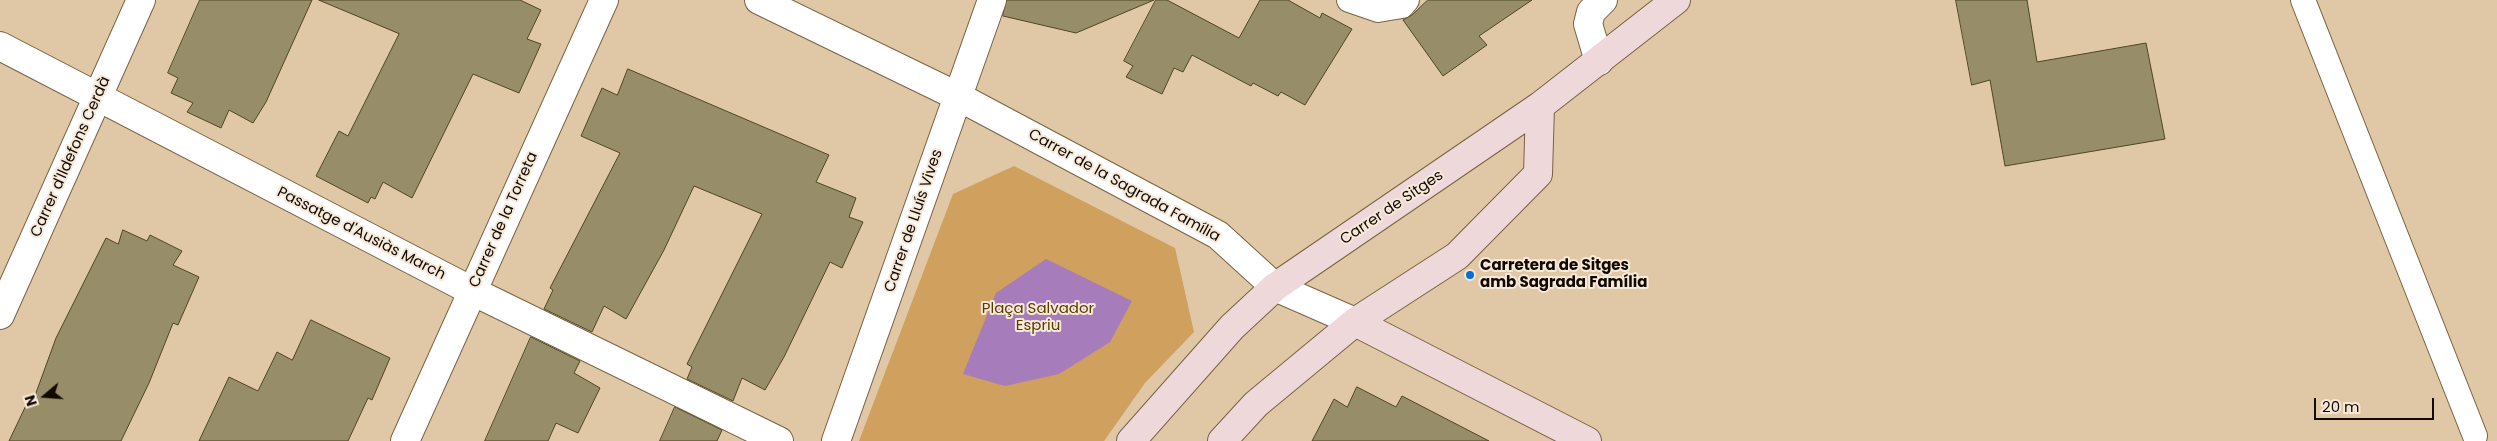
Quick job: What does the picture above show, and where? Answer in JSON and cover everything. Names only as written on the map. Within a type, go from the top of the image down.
[{"type":"street","name":"Carrer d'Ildefons Cerdà","points":[[0,315],[141,0]]},
{"type":"street","name":"Carrer de la Torreta","points":[[405,441],[604,0]]},
{"type":"street","name":"Carrer de la Sagrada Família","points":[[759,0],[957,96],[1218,235],[1275,287],[1354,322],[1587,441]]},
{"type":"street","name":"Carrer de Lluís Vives","points":[[836,441],[992,0]]},
{"type":"street","name":"Carrer de Sitges","points":[[1131,441],[1232,327],[1275,287],[1540,106],[1677,0]]},
{"type":"street","points":[[1592,4],[1588,24],[1599,60]]},
{"type":"street","name":"Passatge d'Ausiàs March","points":[[0,46],[472,292],[779,441]]},
{"type":"street","points":[[1222,441],[1256,404],[1354,322],[1457,256],[1538,174],[1540,106]]},
{"type":"lane","points":[[1349,0],[1378,10],[1402,6],[1407,0]]},
{"type":"lane","points":[[2303,0],[2475,436]]},
{"type":"green space","name":"Plaça Salvador Espriu","points":[[1014,166],[1175,248],[1194,332],[1145,383],[1104,441],[859,441],[953,194]]},
{"type":"shaded area","points":[[1046,259],[1132,301],[1110,342],[1059,374],[1005,386],[963,374],[996,293]]},
{"type":"building","points":[[200,0],[312,0],[266,102],[253,123],[229,110],[221,128],[187,112],[193,103],[171,93],[178,78],[168,73]]},
{"type":"building","points":[[319,0],[520,0],[541,10],[527,39],[541,44],[519,93],[473,74],[412,198],[383,182],[375,199],[371,197],[368,203],[316,176],[339,131],[348,136],[399,34]]},
{"type":"building","points":[[1007,0],[1154,0],[1076,33],[1003,16]]},
{"type":"building","points":[[1156,0],[1167,0],[1239,38],[1260,0],[1288,0],[1320,18],[1322,13],[1352,29],[1305,105],[1281,92],[1278,96],[1253,83],[1251,86],[1192,55],[1183,72],[1174,68],[1162,94],[1126,77],[1133,66],[1124,61]]},
{"type":"building","points":[[1428,0],[1532,0],[1479,36],[1487,45],[1443,76],[1403,20],[1412,15]]},
{"type":"building","points":[[1956,0],[2027,0],[2037,62],[2146,43],[2165,139],[2005,166],[1990,80],[1972,85]]},
{"type":"building","points":[[628,69],[829,155],[816,182],[856,198],[849,217],[863,222],[842,268],[830,262],[784,357],[765,390],[742,378],[733,401],[687,379],[692,367],[687,364],[762,214],[694,186],[664,250],[626,319],[604,306],[592,332],[544,309],[553,290],[550,288],[620,153],[581,136],[602,88],[617,95]]},
{"type":"building","points":[[123,230],[147,241],[150,235],[182,251],[173,265],[199,277],[178,325],[173,323],[149,383],[121,441],[9,441],[29,399],[33,401],[56,338],[106,238],[118,244]]},
{"type":"building","points":[[311,320],[390,358],[372,400],[368,398],[348,441],[199,441],[229,377],[258,391],[277,352],[292,360]]},
{"type":"building","points":[[531,337],[580,361],[574,373],[600,388],[578,433],[556,423],[548,441],[485,441]]},
{"type":"building","points":[[1357,387],[1396,407],[1402,396],[1489,441],[1312,441],[1334,399],[1347,407]]},
{"type":"building","points":[[675,407],[722,430],[717,441],[660,441]]},
{"type":"place","name":"Carretera de Sitges amb Sagrada Família","points":[[1470,275]]}]
